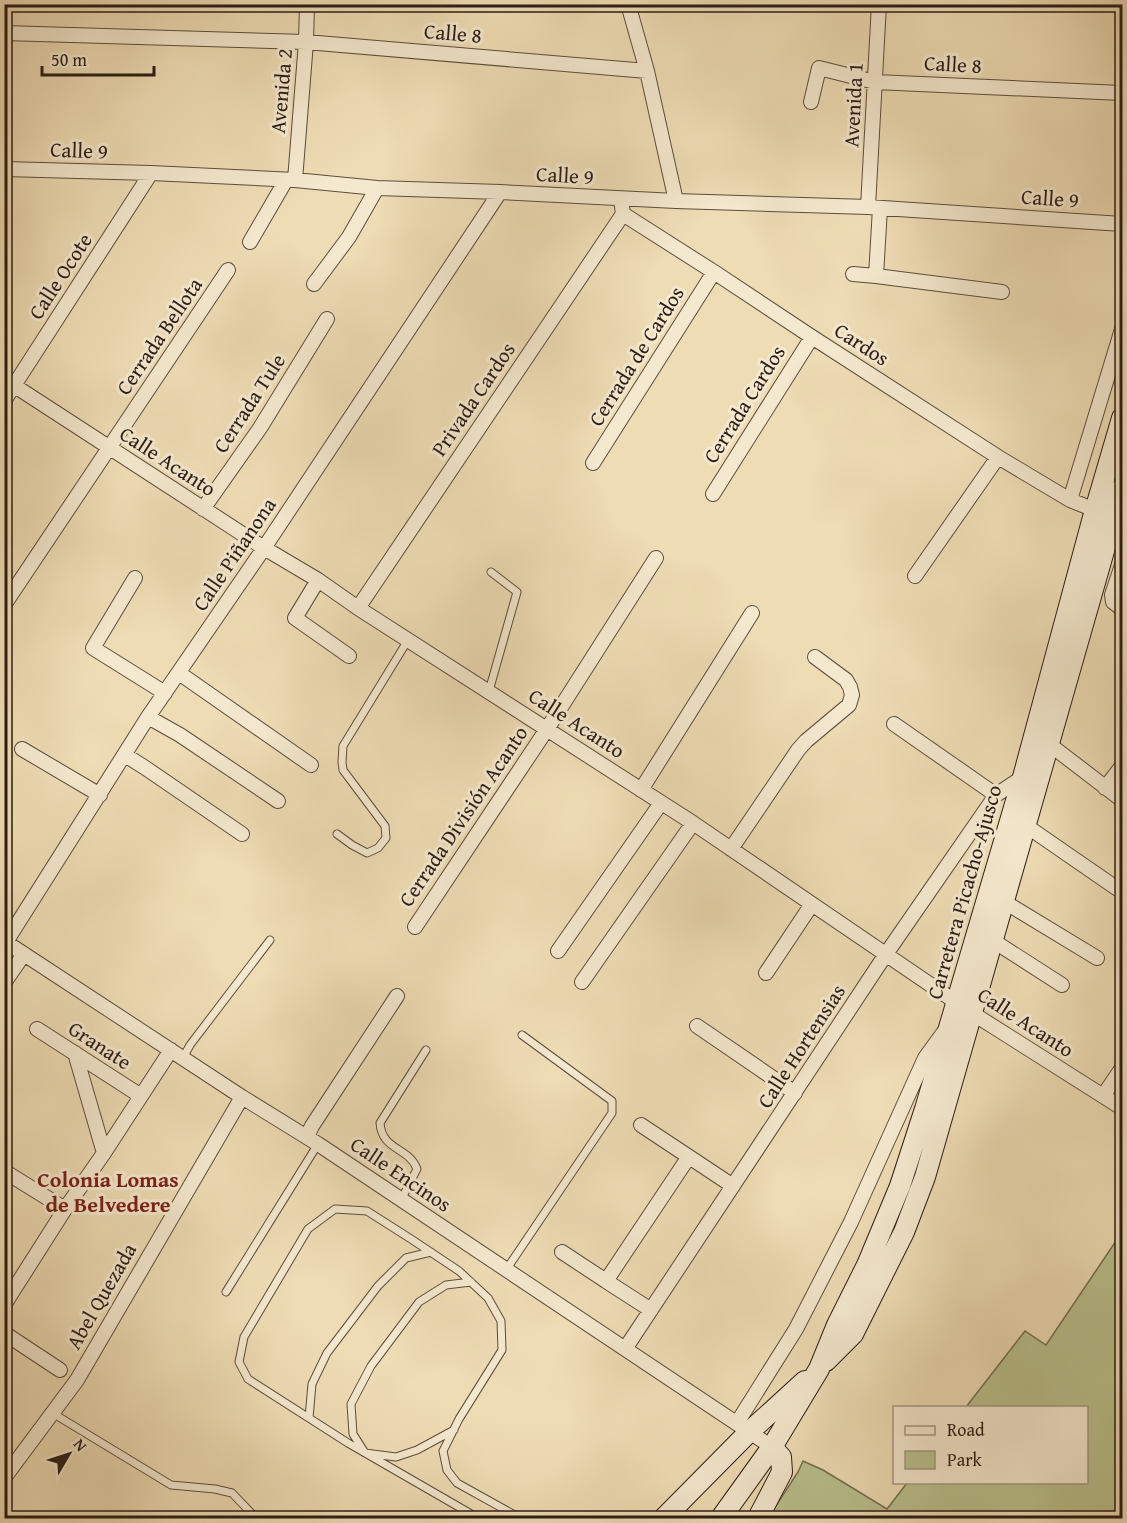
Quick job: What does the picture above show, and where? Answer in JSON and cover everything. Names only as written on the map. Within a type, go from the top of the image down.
[{"type":"main road","name":"Carretera Picacho-Ajusco","points":[[819,1369],[853,1334],[904,1232],[925,1177],[964,1008],[1023,777],[1122,418]]},
{"type":"main road","name":"Carretera Picacho-Ajusco","points":[[721,1518],[772,1447],[819,1369],[900,1186],[951,1023],[964,1008],[992,940],[1122,488]]},
{"type":"main road","points":[[664,1518],[743,1427],[819,1369]]},
{"type":"main road","points":[[758,1518],[782,1472],[781,1457],[772,1447]]},
{"type":"street","name":"Avenida 2","points":[[290,180],[306,42],[307,4]]},
{"type":"street","points":[[628,4],[647,70],[676,201]]},
{"type":"street","name":"Avenida 1","points":[[876,276],[875,82],[879,4]]},
{"type":"street","name":"Calle 8","points":[[4,33],[306,42],[647,70]]},
{"type":"street","name":"Calle 8","points":[[811,102],[819,68],[875,82],[1122,93]]},
{"type":"street","name":"Calle 9","points":[[4,169],[151,173],[290,180],[377,188],[621,199],[874,207],[1122,224]]},
{"type":"street","name":"Calle Ocote","points":[[4,401],[10,382],[151,173]]},
{"type":"street","points":[[250,242],[290,180]]},
{"type":"street","points":[[314,284],[349,237],[377,188]]},
{"type":"street","name":"Calle Piñanona","points":[[5,942],[148,717],[264,548],[500,192]]},
{"type":"street","points":[[621,199],[623,214]]},
{"type":"street","name":"Cardos","points":[[623,214],[998,457],[1070,500],[1095,510]]},
{"type":"street","name":"Privada Cardos","points":[[358,608],[623,214]]},
{"type":"street","name":"Cerrada Bellota","points":[[4,605],[228,270]]},
{"type":"street","name":"Cerrada de Cardos","points":[[593,463],[714,272]]},
{"type":"street","points":[[853,274],[1002,292]]},
{"type":"street","name":"Cerrada Tule","points":[[203,509],[260,428],[327,319]]},
{"type":"street","points":[[1070,500],[1122,329]]},
{"type":"street","name":"Cerrada Cardos","points":[[713,494],[812,337]]},
{"type":"street","name":"Calle Acanto","points":[[10,382],[203,509],[318,580],[693,823],[964,1008],[1122,1108]]},
{"type":"street","points":[[915,576],[998,457]]},
{"type":"street","name":"Cerrada División Acanto","points":[[415,927],[657,558]]},
{"type":"street","points":[[1122,565],[1112,595],[1113,602],[1122,607]]},
{"type":"street","points":[[135,578],[93,648],[165,693]]},
{"type":"street","points":[[318,580],[295,618],[349,656]]},
{"type":"street","points":[[642,790],[752,613]]},
{"type":"street","points":[[731,849],[798,750],[849,705],[852,695],[846,680],[815,657]]},
{"type":"street","points":[[179,673],[311,765]]},
{"type":"street","points":[[148,717],[180,735],[278,801]]},
{"type":"street","points":[[894,724],[996,795]]},
{"type":"street","points":[[1048,744],[1122,800]]},
{"type":"street","points":[[22,749],[100,795]]},
{"type":"street","points":[[125,755],[242,834]]},
{"type":"street","points":[[1105,788],[1122,766]]},
{"type":"street","name":"Calle Hortensias","points":[[625,1349],[886,954],[996,795],[1023,777]]},
{"type":"street","points":[[558,951],[661,803]]},
{"type":"street","points":[[582,982],[693,823]]},
{"type":"street","points":[[1025,825],[1122,892]]},
{"type":"street","points":[[1003,901],[1097,958]]},
{"type":"street","points":[[766,973],[812,904]]},
{"type":"street","points":[[992,940],[1062,985]]},
{"type":"street","name":"Calle Encinos","points":[[5,942],[312,1141],[772,1447]]},
{"type":"street","points":[[5,980],[24,954]]},
{"type":"street","points":[[312,1141],[312,1126],[397,996]]},
{"type":"street","points":[[743,1427],[851,1222],[925,1058],[951,1023]]},
{"type":"street","points":[[697,1026],[795,1093]]},
{"type":"street","name":"Granate","points":[[37,1029],[141,1096]]},
{"type":"street","points":[[75,1053],[104,1153]]},
{"type":"street","points":[[4,1305],[162,1063],[177,1054]]},
{"type":"street","points":[[1103,1096],[1122,1068]]},
{"type":"street","name":"Abel Quezada","points":[[4,1478],[54,1414],[77,1380],[242,1097]]},
{"type":"street","points":[[641,1125],[733,1186]]},
{"type":"street","points":[[606,1281],[688,1158]]},
{"type":"street","points":[[4,1172],[65,1209]]},
{"type":"street","points":[[562,1252],[651,1310]]},
{"type":"street","points":[[4,1333],[60,1370]]},
{"type":"lane","points":[[489,691],[517,592],[491,572]]},
{"type":"lane","points":[[337,834],[367,853],[378,848],[386,838],[385,826],[343,770],[343,746],[408,640]]},
{"type":"lane","points":[[177,1054],[190,1046],[270,940]]},
{"type":"lane","points":[[506,1270],[612,1113],[613,1107],[612,1101],[522,1035]]},
{"type":"lane","points":[[401,1200],[417,1169],[411,1159],[384,1140],[380,1123],[426,1050]]},
{"type":"lane","points":[[226,1292],[312,1141]]},
{"type":"lane","points":[[478,1518],[365,1453],[248,1379],[239,1362],[244,1336],[308,1229],[335,1209],[367,1211],[459,1271],[488,1298],[501,1321],[502,1350],[443,1450],[447,1470],[457,1483],[519,1518]]},
{"type":"lane","points":[[309,1418],[312,1384],[327,1353],[378,1286],[405,1258],[431,1252]]},
{"type":"lane","points":[[365,1453],[353,1434],[351,1404],[371,1366],[419,1302],[446,1285],[471,1282]]},
{"type":"lane","points":[[54,1414],[171,1485],[232,1492],[256,1518]]},
{"type":"lane","points":[[365,1453],[396,1457],[417,1450],[454,1430]]},
{"type":"green space","points":[[1122,1232],[1122,1518],[768,1518],[803,1461],[823,1470],[887,1509],[906,1484],[1088,1484],[1088,1406],[967,1406],[1025,1331],[1046,1345]]},
{"type":"district","name":"Colonia Lomas de Belvedere","points":[[108,1192]]}]
